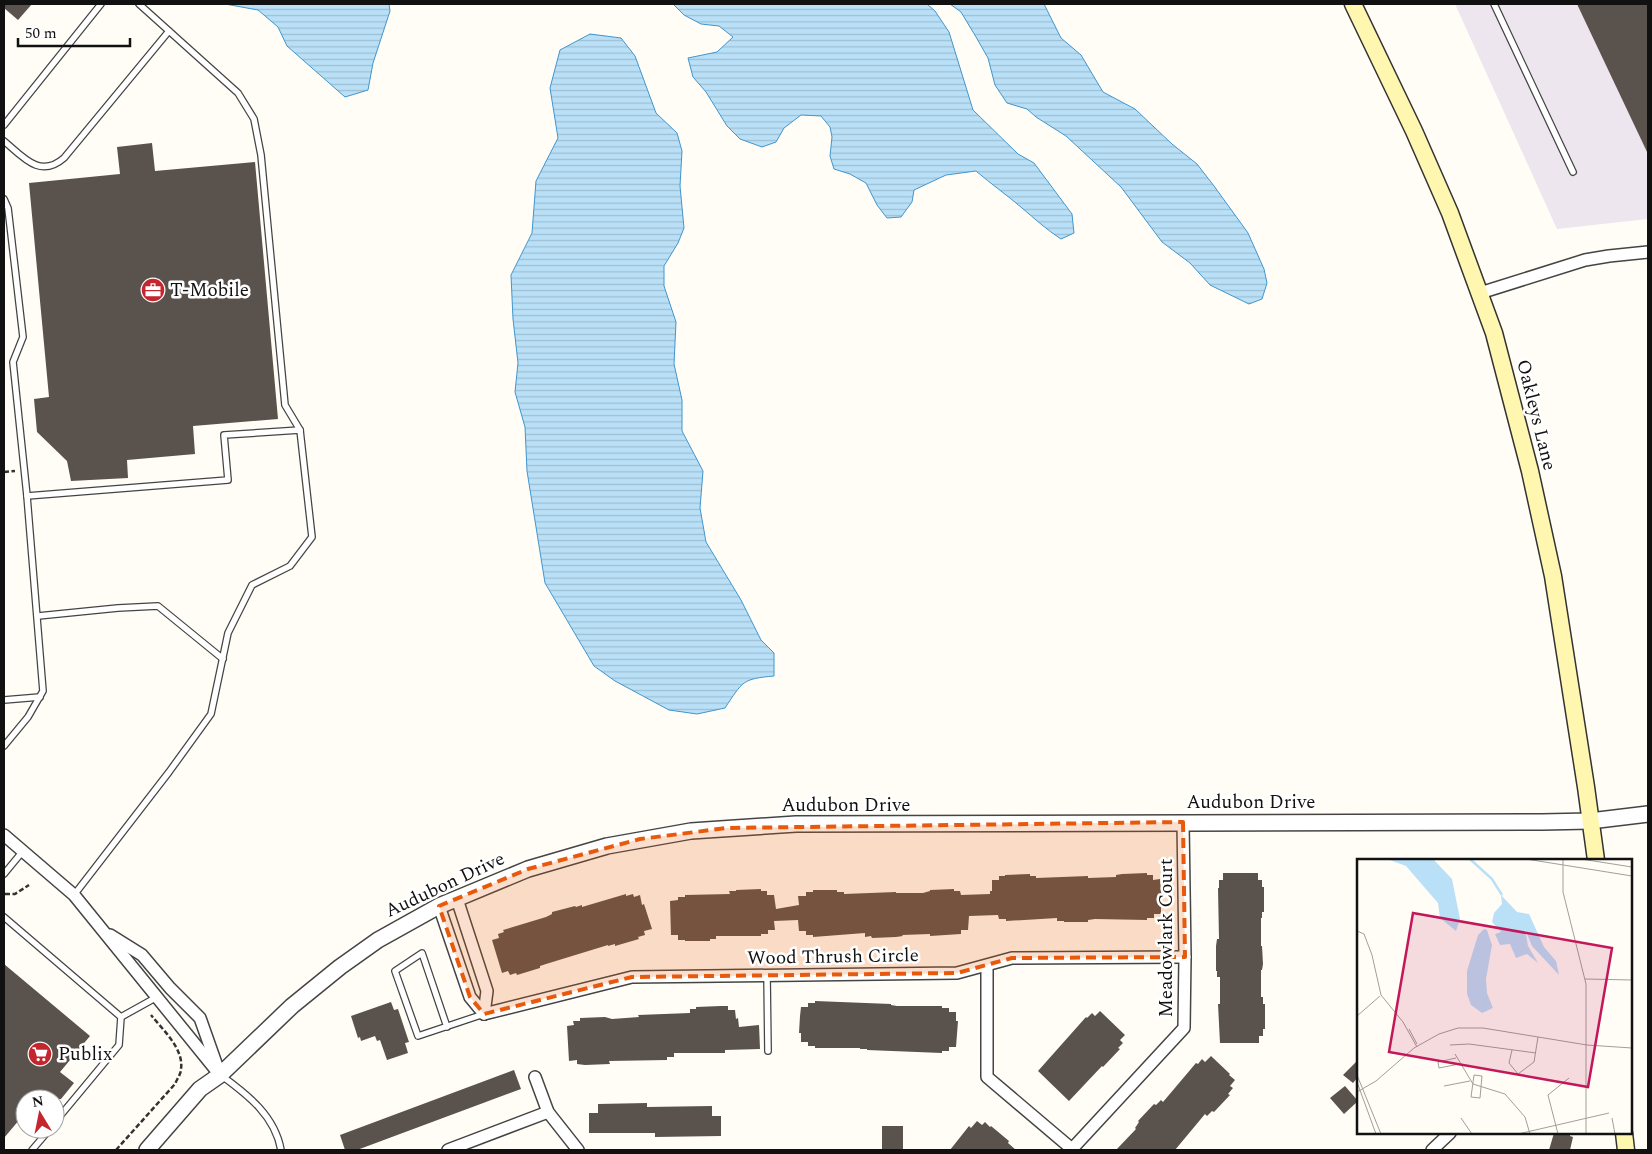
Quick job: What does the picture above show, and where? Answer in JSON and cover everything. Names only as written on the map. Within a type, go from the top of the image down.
[{"type":"main road","name":"Oakleys Lane","points":[[1353,4],[1450,213],[1494,333],[1530,471],[1550,567],[1596,859]]},
{"type":"main road","points":[[1624,1134],[1626,1150]]},
{"type":"street","points":[[1480,293],[1585,260],[1648,252]]},
{"type":"street","name":"Audubon Drive","points":[[147,1150],[200,1089],[220,1075],[292,1006],[340,967],[378,940],[439,906],[528,869],[566,857],[640,839],[691,830],[796,824],[1590,821],[1648,814]]},
{"type":"street","name":"Meadowlark Court","points":[[987,966],[987,1077],[1072,1148],[1184,1028],[1183,822]]},
{"type":"street","points":[[4,834],[74,895],[220,1075]]},
{"type":"street","points":[[457,899],[487,991],[484,1014]]},
{"type":"street","points":[[439,906],[470,997],[484,1014]]},
{"type":"street","points":[[102,930],[142,955],[170,988],[200,1018],[220,1075]]},
{"type":"street","name":"Wood Thrush Circle","points":[[484,1014],[632,977],[957,973],[1012,958],[1185,957]]},
{"type":"street","points":[[535,1077],[548,1112],[578,1150]]},
{"type":"street","points":[[448,1150],[548,1112]]},
{"type":"street","points":[[1432,1150],[1449,1134]]},
{"type":"lane","points":[[4,125],[101,4]]},
{"type":"lane","points":[[74,895],[169,772],[211,714],[228,633],[252,585],[290,566],[312,537],[300,430],[285,405],[261,155],[254,119],[238,93],[139,4]]},
{"type":"lane","points":[[1494,4],[1573,172]]},
{"type":"lane","points":[[4,141],[32,164],[49,167],[57,164],[169,31]]},
{"type":"lane","points":[[4,199],[8,208],[23,337],[12,362],[28,496],[44,691],[28,717],[4,746]]},
{"type":"lane","points":[[28,496],[228,480],[224,435],[300,430]]},
{"type":"lane","points":[[38,616],[158,606],[223,659]]},
{"type":"lane","points":[[4,700],[40,697]]},
{"type":"lane","points":[[4,874],[23,851]]},
{"type":"lane","points":[[4,917],[121,1017]]},
{"type":"lane","points":[[447,1027],[422,953],[395,970],[418,1036],[447,1027],[484,1014]]},
{"type":"lane","points":[[766,975],[768,1052]]},
{"type":"lane","points":[[121,1017],[157,996]]},
{"type":"lane","points":[[65,1110],[119,1045],[121,1017]]},
{"type":"lane","points":[[220,1075],[248,1096],[269,1119],[281,1150]]},
{"type":"lane","points":[[32,1150],[41,1139]]},
{"type":"path","points":[[5,894],[15,894],[29,885]]},
{"type":"path","points":[[116,1150],[175,1084],[182,1071],[181,1057],[173,1043],[151,1015]]},
{"type":"highlighted area","points":[[1183,822],[1185,957],[1012,958],[957,973],[632,977],[484,1014],[470,997],[439,906],[528,869],[640,839],[727,828]]},
{"type":"shaded area","points":[[1455,4],[1648,4],[1648,219],[1557,229]]},
{"type":"water","points":[[225,4],[389,4],[390,11],[373,63],[368,90],[345,97],[287,46],[278,27],[258,10]]},
{"type":"water","points":[[673,4],[927,4],[935,11],[949,32],[973,110],[1018,154],[1034,163],[1072,214],[1074,233],[1061,239],[976,171],[946,175],[914,190],[912,202],[901,217],[887,218],[877,205],[866,183],[850,174],[834,169],[830,156],[832,137],[830,127],[821,116],[801,115],[784,128],[776,142],[762,147],[740,139],[727,126],[706,92],[693,77],[688,58],[717,52],[733,37],[719,26],[701,24],[684,15]]},
{"type":"water","points":[[950,4],[1044,4],[1061,38],[1081,55],[1103,92],[1135,109],[1172,144],[1197,164],[1214,186],[1248,233],[1264,269],[1267,283],[1262,299],[1249,304],[1210,285],[1190,263],[1162,242],[1121,187],[1066,136],[1027,109],[1007,103],[995,85],[988,58],[976,37],[961,12]]},
{"type":"water","points":[[590,34],[621,38],[635,56],[656,113],[677,133],[682,151],[680,186],[684,228],[678,243],[664,266],[664,286],[676,322],[674,364],[682,400],[682,431],[703,471],[700,508],[706,542],[741,600],[761,640],[774,653],[774,676],[749,680],[740,687],[725,708],[697,714],[669,710],[615,681],[594,666],[545,583],[527,471],[525,427],[515,392],[518,363],[511,275],[532,233],[536,181],[558,138],[550,88],[560,50]]},
{"type":"building","points":[[4,4],[32,4],[18,20],[4,8]]},
{"type":"building","points":[[1577,4],[1648,4],[1648,154]]},
{"type":"building","name":"T-Mobile","points":[[152,143],[155,171],[255,162],[278,419],[193,426],[195,454],[127,460],[128,478],[71,481],[67,461],[37,432],[34,399],[49,397],[29,183],[120,174],[117,147]]},
{"type":"building","points":[[1147,873],[1147,875],[1153,875],[1153,880],[1160,879],[1162,905],[1161,914],[1154,914],[1154,918],[1147,918],[1147,920],[1095,919],[1088,920],[1088,922],[1064,922],[1057,921],[1057,918],[1006,921],[1006,919],[999,919],[998,915],[969,916],[968,930],[961,930],[961,934],[902,935],[872,938],[871,936],[865,937],[865,933],[813,937],[813,935],[806,935],[806,931],[799,931],[798,920],[774,921],[775,930],[768,930],[768,934],[761,934],[761,936],[716,936],[716,939],[710,939],[710,941],[685,941],[678,940],[678,935],[671,935],[670,901],[678,900],[678,897],[685,897],[685,895],[730,894],[729,891],[761,889],[761,891],[767,891],[767,895],[774,895],[776,909],[799,905],[798,896],[806,896],[806,892],[813,892],[813,890],[837,890],[837,892],[844,892],[844,894],[923,893],[930,890],[954,889],[954,891],[960,891],[961,895],[990,894],[990,891],[992,891],[992,880],[999,880],[999,876],[1005,875],[1030,874],[1030,876],[1036,876],[1036,878],[1088,876],[1088,878]]},
{"type":"building","points":[[1223,873],[1258,873],[1258,880],[1262,880],[1262,887],[1264,887],[1264,912],[1262,912],[1261,918],[1263,964],[1261,970],[1261,997],[1263,997],[1263,1004],[1265,1004],[1265,1029],[1263,1029],[1263,1036],[1259,1036],[1259,1043],[1220,1043],[1218,1004],[1220,1004],[1220,977],[1217,977],[1216,971],[1216,946],[1217,939],[1219,939],[1218,888],[1219,880],[1223,880]]},
{"type":"building","points":[[626,894],[626,896],[633,894],[634,897],[640,895],[652,929],[644,931],[645,935],[638,937],[639,939],[615,946],[615,944],[608,945],[517,975],[516,973],[510,975],[508,971],[502,973],[492,940],[499,938],[498,934],[504,932],[503,930],[546,917],[552,914],[552,912],[575,906],[582,905],[582,907]]},
{"type":"building","name":"Publix","points":[[4,964],[90,1036],[60,1072],[74,1083],[65,1094],[65,1089],[15,1089],[15,1125],[4,1138]]},
{"type":"building","points":[[815,1001],[891,1004],[897,1006],[942,1006],[942,1008],[949,1008],[949,1012],[956,1012],[956,1021],[958,1021],[956,1047],[949,1047],[949,1051],[942,1051],[942,1053],[867,1050],[860,1048],[815,1048],[815,1046],[808,1046],[808,1042],[801,1042],[801,1033],[799,1033],[801,1007],[808,1007],[808,1003],[815,1003]]},
{"type":"building","points":[[391,1002],[394,1010],[398,1009],[409,1042],[405,1043],[408,1053],[387,1060],[380,1040],[377,1041],[375,1036],[361,1041],[360,1037],[358,1038],[351,1016]]},
{"type":"building","points":[[728,1006],[728,1010],[735,1010],[739,1027],[759,1025],[760,1049],[725,1050],[725,1053],[674,1053],[674,1057],[667,1057],[667,1060],[609,1061],[610,1064],[585,1065],[577,1064],[577,1060],[569,1061],[567,1026],[574,1025],[573,1021],[580,1021],[580,1018],[605,1017],[612,1019],[639,1017],[638,1015],[690,1013],[690,1009],[696,1009],[696,1007]]},
{"type":"building","points":[[1100,1011],[1125,1035],[1120,1040],[1123,1043],[1118,1048],[1120,1049],[1069,1101],[1038,1071],[1086,1017],[1092,1013],[1095,1016]]},
{"type":"building","points":[[1211,1056],[1235,1080],[1230,1086],[1233,1088],[1228,1094],[1230,1095],[1214,1112],[1212,1111],[1207,1116],[1205,1114],[1175,1150],[1116,1150],[1136,1129],[1138,1121],[1154,1104],[1156,1105],[1161,1100],[1163,1102],[1196,1063],[1198,1064],[1202,1059],[1205,1062]]},
{"type":"building","points":[[1357,1061],[1357,1078],[1353,1083],[1343,1075]]},
{"type":"building","points":[[514,1070],[521,1089],[357,1150],[345,1150],[340,1135]]},
{"type":"building","points":[[1345,1086],[1357,1102],[1344,1114],[1330,1098]]},
{"type":"building","points":[[647,1103],[647,1107],[712,1106],[712,1116],[721,1116],[721,1136],[655,1137],[655,1133],[589,1133],[589,1113],[598,1113],[598,1104]]},
{"type":"building","points":[[977,1121],[982,1125],[985,1122],[991,1126],[1009,1141],[1008,1143],[1016,1150],[950,1150],[969,1126],[971,1128]]},
{"type":"building","points":[[882,1126],[903,1126],[903,1150],[882,1150]]},
{"type":"building","points":[[1554,1134],[1570,1134],[1573,1137],[1570,1150],[1549,1150]]},
{"type":"place","name":"T-Mobile","points":[[153,290]]},
{"type":"place","name":"Publix","points":[[40,1054]]}]
